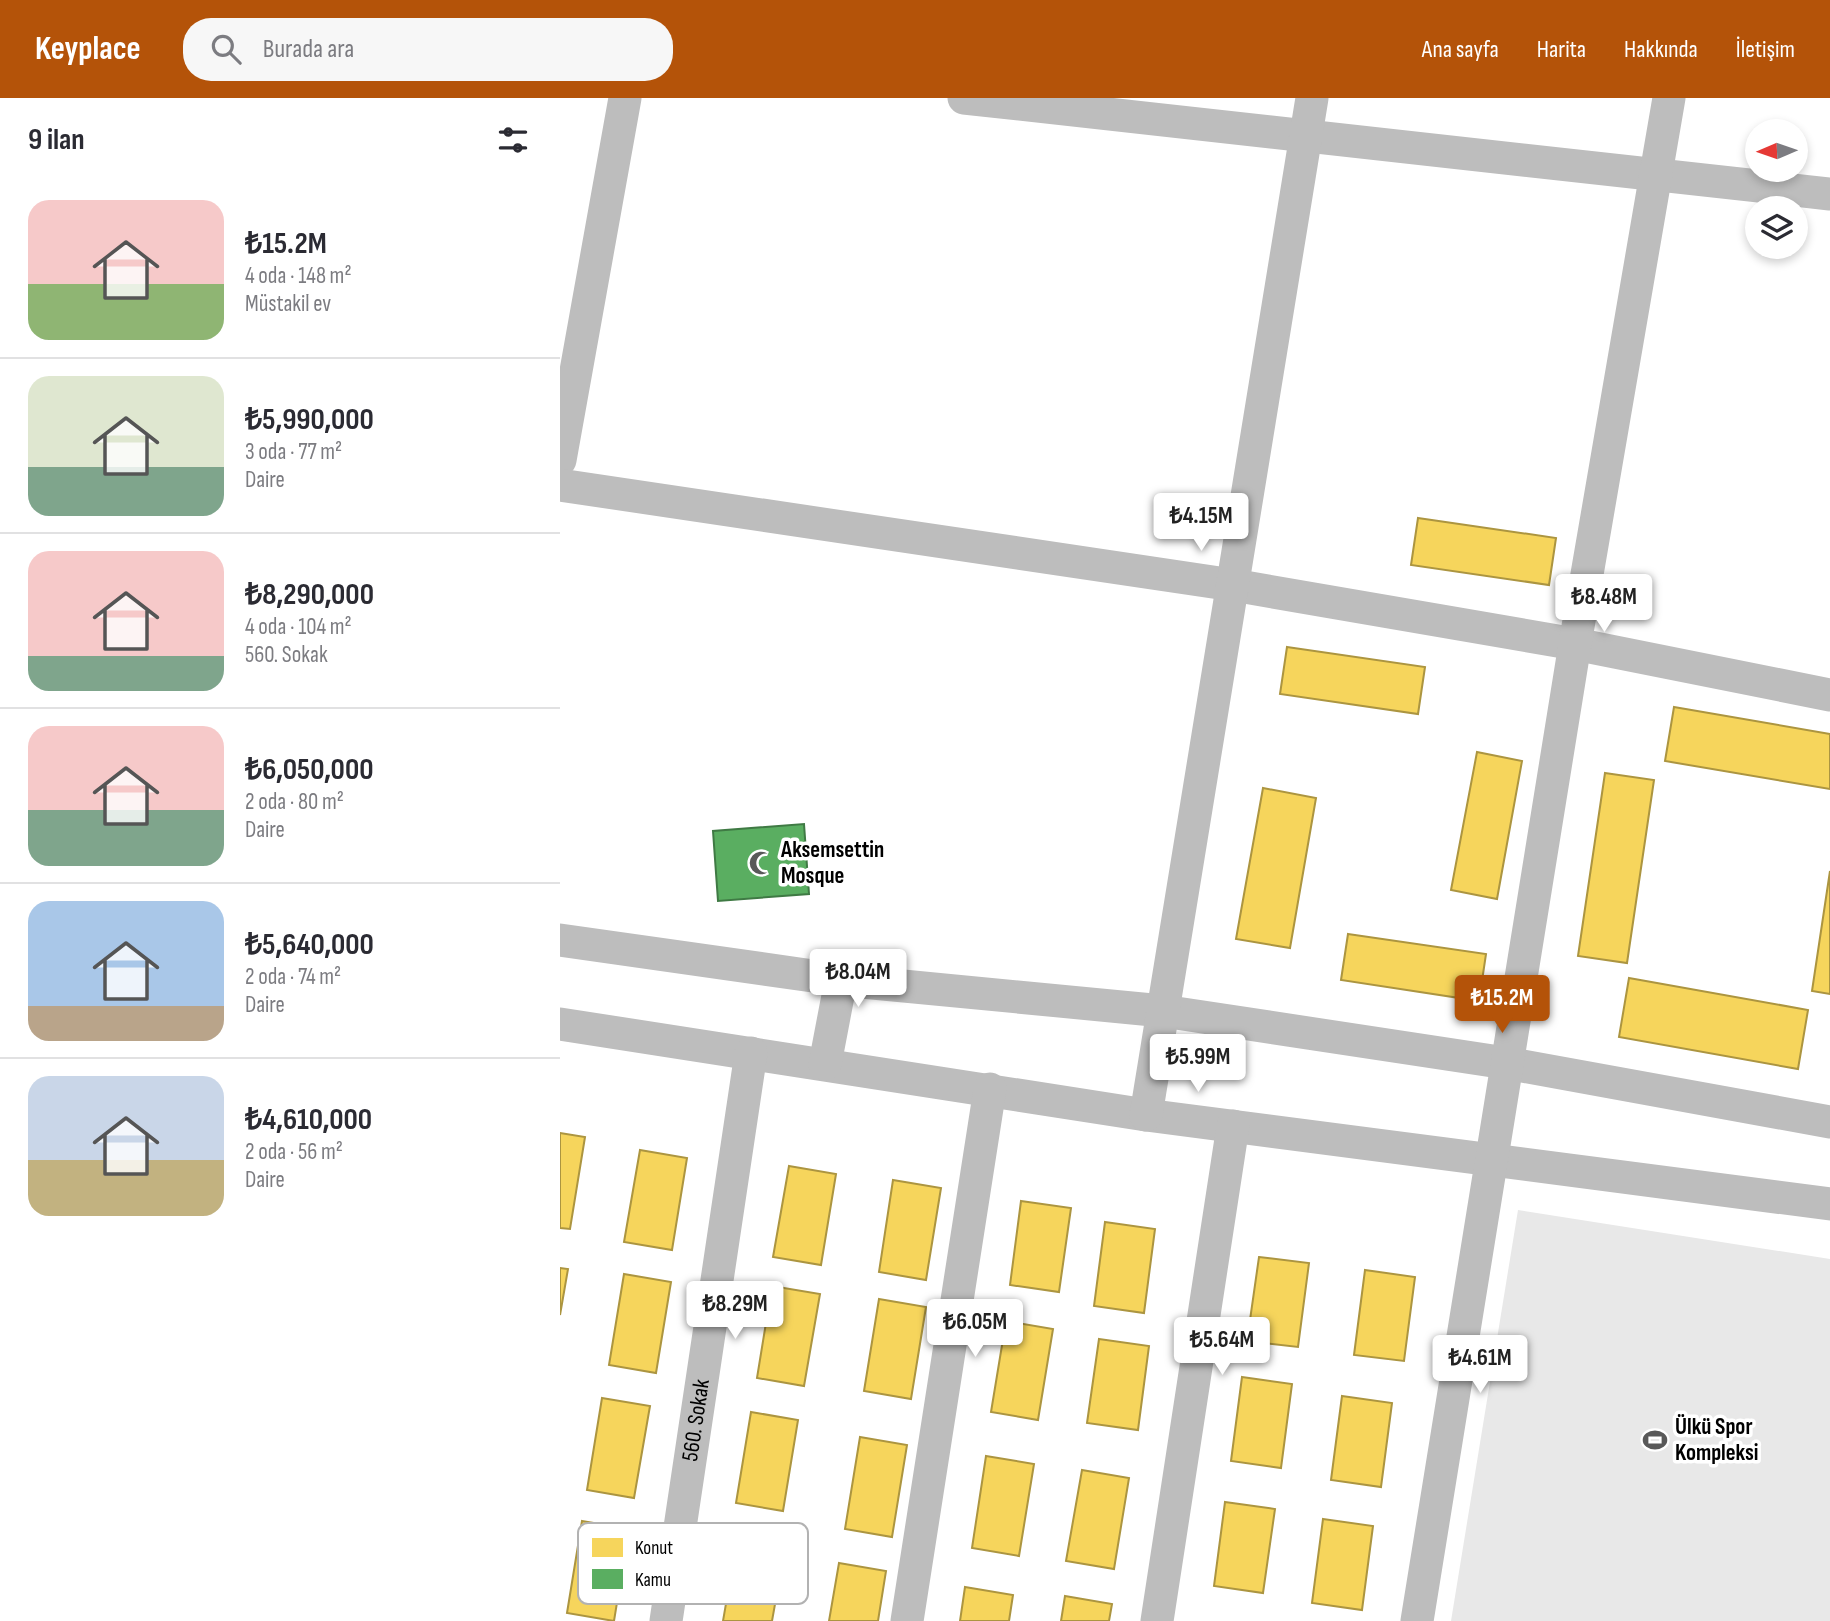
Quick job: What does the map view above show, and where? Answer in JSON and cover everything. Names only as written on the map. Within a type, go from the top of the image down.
[{"type":"street","points":[[560,460],[625,98]]},
{"type":"street","points":[[964,98],[1830,194]]},
{"type":"street","points":[[1146,1115],[1312,98]]},
{"type":"street","points":[[1417,1621],[1575,645],[1669,98]]},
{"type":"street","points":[[560,485],[1233,585],[1575,645],[1830,695]]},
{"type":"street","points":[[560,940],[841,980],[1163,1011],[1506,1063],[1830,1122]]},
{"type":"street","points":[[825,1064],[841,980]]},
{"type":"street","points":[[560,1024],[1146,1115],[1830,1204]]},
{"type":"street","name":"560. Sokak","points":[[681,1523],[751,1053]]},
{"type":"street","points":[[907,1621],[990,1090]]},
{"type":"street","points":[[1157,1621],[1233,1125]]},
{"type":"shaded area","name":"Ülkü Spor Kompleksi","points":[[1518,1210],[1830,1259],[1830,1621],[1451,1621]]},
{"type":"building: Konut","points":[[1418,518],[1556,538],[1549,585],[1411,565]]},
{"type":"building: Konut","points":[[1287,647],[1425,667],[1418,714],[1280,694]]},
{"type":"building: Konut","points":[[1674,707],[1830,734],[1830,789],[1665,761]]},
{"type":"building: Konut","points":[[1477,752],[1522,761],[1497,899],[1451,890]]},
{"type":"building: Konut","points":[[1605,773],[1654,780],[1627,963],[1578,956]]},
{"type":"building: Konut","points":[[1263,788],[1316,798],[1290,948],[1236,939]]},
{"type":"building: Konut","points":[[1830,871],[1830,994],[1812,991]]},
{"type":"building: Konut","points":[[1348,934],[1486,954],[1479,1001],[1341,980]]},
{"type":"building: Konut","points":[[1629,978],[1808,1010],[1798,1069],[1619,1037]]},
{"type":"building: Konut","points":[[560,1133],[585,1137],[570,1229],[560,1228]]},
{"type":"building: Konut","points":[[640,1150],[687,1158],[672,1250],[624,1242]]},
{"type":"building: Konut","points":[[789,1166],[836,1174],[821,1265],[773,1257]]},
{"type":"building: Konut","points":[[893,1180],[941,1188],[926,1280],[879,1272]]},
{"type":"building: Konut","points":[[1021,1201],[1071,1208],[1059,1292],[1010,1285]]},
{"type":"building: Konut","points":[[1105,1222],[1155,1229],[1144,1313],[1094,1306]]},
{"type":"building: Konut","points":[[1259,1257],[1309,1263],[1298,1347],[1247,1341]]},
{"type":"building: Konut","points":[[560,1268],[568,1269],[560,1315]]},
{"type":"building: Konut","points":[[1365,1270],[1415,1277],[1404,1361],[1354,1355]]},
{"type":"building: Konut","points":[[624,1274],[671,1282],[656,1373],[609,1365]]},
{"type":"building: Konut","points":[[772,1286],[820,1294],[804,1386],[757,1378]]},
{"type":"building: Konut","points":[[879,1299],[926,1307],[911,1399],[864,1391]]},
{"type":"building: Konut","points":[[1006,1321],[1053,1329],[1038,1420],[991,1412]]},
{"type":"building: Konut","points":[[1099,1339],[1149,1346],[1138,1430],[1087,1423]]},
{"type":"building: Konut","points":[[1242,1377],[1292,1384],[1281,1468],[1231,1461]]},
{"type":"building: Konut","points":[[1342,1396],[1392,1403],[1381,1487],[1331,1480]]},
{"type":"building: Konut","points":[[602,1398],[650,1406],[634,1498],[587,1490]]},
{"type":"building: Konut","points":[[751,1412],[798,1420],[783,1511],[736,1503]]},
{"type":"building: Konut","points":[[860,1437],[907,1445],[892,1537],[845,1529]]},
{"type":"building: Konut","points":[[986,1456],[1034,1464],[1019,1556],[972,1548]]},
{"type":"building: Konut","points":[[1082,1470],[1129,1478],[1114,1569],[1066,1561]]},
{"type":"building: Konut","points":[[1225,1502],[1275,1509],[1263,1593],[1214,1586]]},
{"type":"building: Konut","points":[[1323,1519],[1373,1526],[1362,1610],[1312,1603]]},
{"type":"building: Konut","points":[[578,1546],[578,1604],[617,1604],[614,1621],[567,1613]]},
{"type":"building: Konut","points":[[839,1563],[886,1571],[878,1621],[829,1621]]},
{"type":"building: Konut","points":[[965,1587],[1013,1595],[1009,1621],[960,1621]]},
{"type":"building: Konut","points":[[1065,1596],[1112,1604],[1109,1621],[1061,1621]]},
{"type":"building: Konut","points":[[726,1604],[775,1604],[772,1621],[723,1621]]},
{"type":"building: Kamu","name":"Aksemsettin Mosque","points":[[804,824],[809,894],[718,901],[713,831]]},
{"type":"place","name":"Aksemsettin Mosque","points":[[761,863]]},
{"type":"place","name":"Ülkü Spor Kompleksi","points":[[1655,1440]]}]
